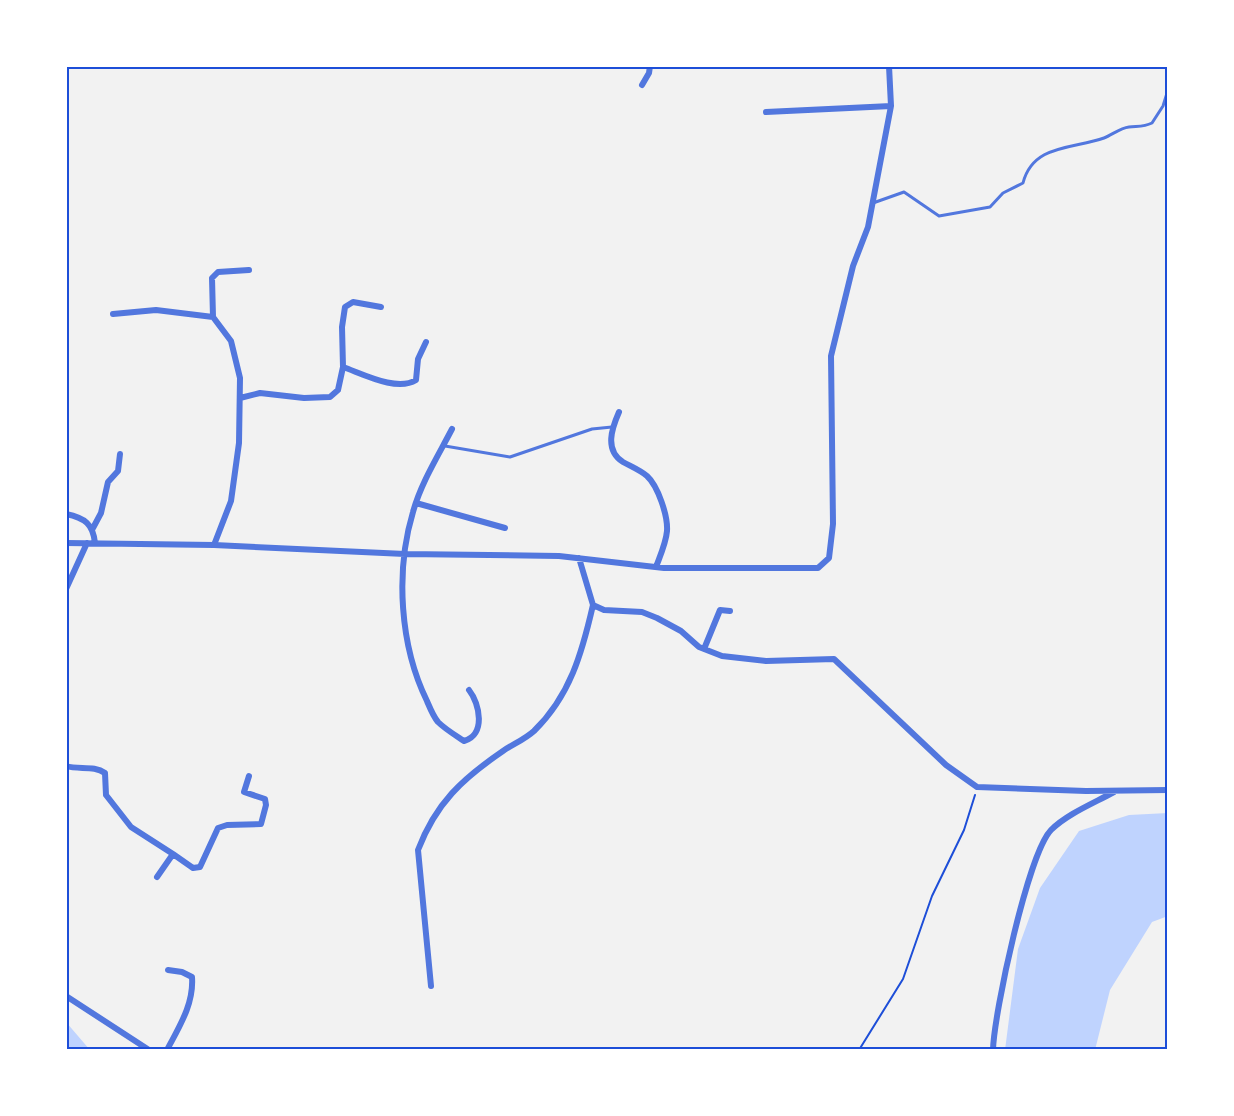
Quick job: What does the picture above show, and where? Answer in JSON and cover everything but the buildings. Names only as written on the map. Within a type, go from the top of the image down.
[{"type":"street","points":[[642,85],[650,66]]},
{"type":"street","points":[[66,543],[214,545],[405,554],[579,558],[656,567],[818,568],[829,558],[833,524],[831,356],[853,266],[868,227],[891,106],[889,66]]},
{"type":"street","points":[[766,112],[891,106]]},
{"type":"street","points":[[214,545],[231,501],[238,443],[240,398],[236,353],[213,316],[212,278],[218,272],[249,270]]},
{"type":"street","points":[[240,398],[260,393],[304,398],[330,397],[338,390],[343,367],[342,327],[345,307],[353,302],[381,307]]},
{"type":"street","points":[[113,314],[156,310],[213,316]]},
{"type":"street","points":[[343,367],[391,382],[410,384],[416,380],[418,359],[426,342]]},
{"type":"street","points":[[619,412],[612,427],[612,447],[619,460],[646,475],[655,486],[667,531],[656,567]]},
{"type":"street","points":[[452,429],[416,503],[405,554],[408,648],[416,679],[437,720],[464,741],[474,735],[479,724],[474,696],[469,690]]},
{"type":"street","points":[[95,543],[93,528],[100,513],[108,482],[117,474],[120,454]]},
{"type":"street","points":[[416,503],[505,528]]},
{"type":"street","points":[[66,514],[87,521],[93,528]]},
{"type":"street","points":[[66,589],[87,543]]},
{"type":"street","points":[[431,986],[418,850],[443,802],[470,775],[534,731],[564,696],[582,654],[593,605],[579,558]]},
{"type":"street","points":[[593,605],[604,610],[642,612],[681,631],[704,649],[739,660],[834,659],[946,765],[977,787],[1116,791],[1168,790]]},
{"type":"street","points":[[704,649],[715,616],[720,610],[730,610]]},
{"type":"street","points":[[66,766],[77,770],[100,770],[105,773],[106,795],[131,827],[193,868],[200,867],[218,828],[227,825],[261,824],[266,805],[265,799],[244,792],[249,776]]},
{"type":"street","points":[[993,1050],[993,1027],[1018,919],[1036,864],[1050,831],[1087,806],[1116,791]]},
{"type":"street","points":[[157,877],[173,854]]},
{"type":"street","points":[[167,1050],[183,1021],[193,991],[192,977],[182,972],[168,970]]},
{"type":"street","points":[[66,996],[149,1050]]},
{"type":"lane","points":[[871,203],[904,192],[939,216],[990,207],[1003,193],[1023,183],[1028,167],[1046,154],[1061,147],[1104,138],[1129,127],[1152,123],[1163,106],[1168,90]]},
{"type":"lane","points":[[443,445],[510,457],[592,429],[612,427]]},
{"type":"path","points":[[859,1050],[903,979],[932,896],[964,831],[977,787]]},
{"type":"water","points":[[1168,813],[1168,916],[1152,922],[1110,990],[1095,1050],[1005,1050],[1018,949],[1040,888],[1079,831],[1129,815]]},
{"type":"water","points":[[66,1022],[90,1050],[66,1050]]}]
